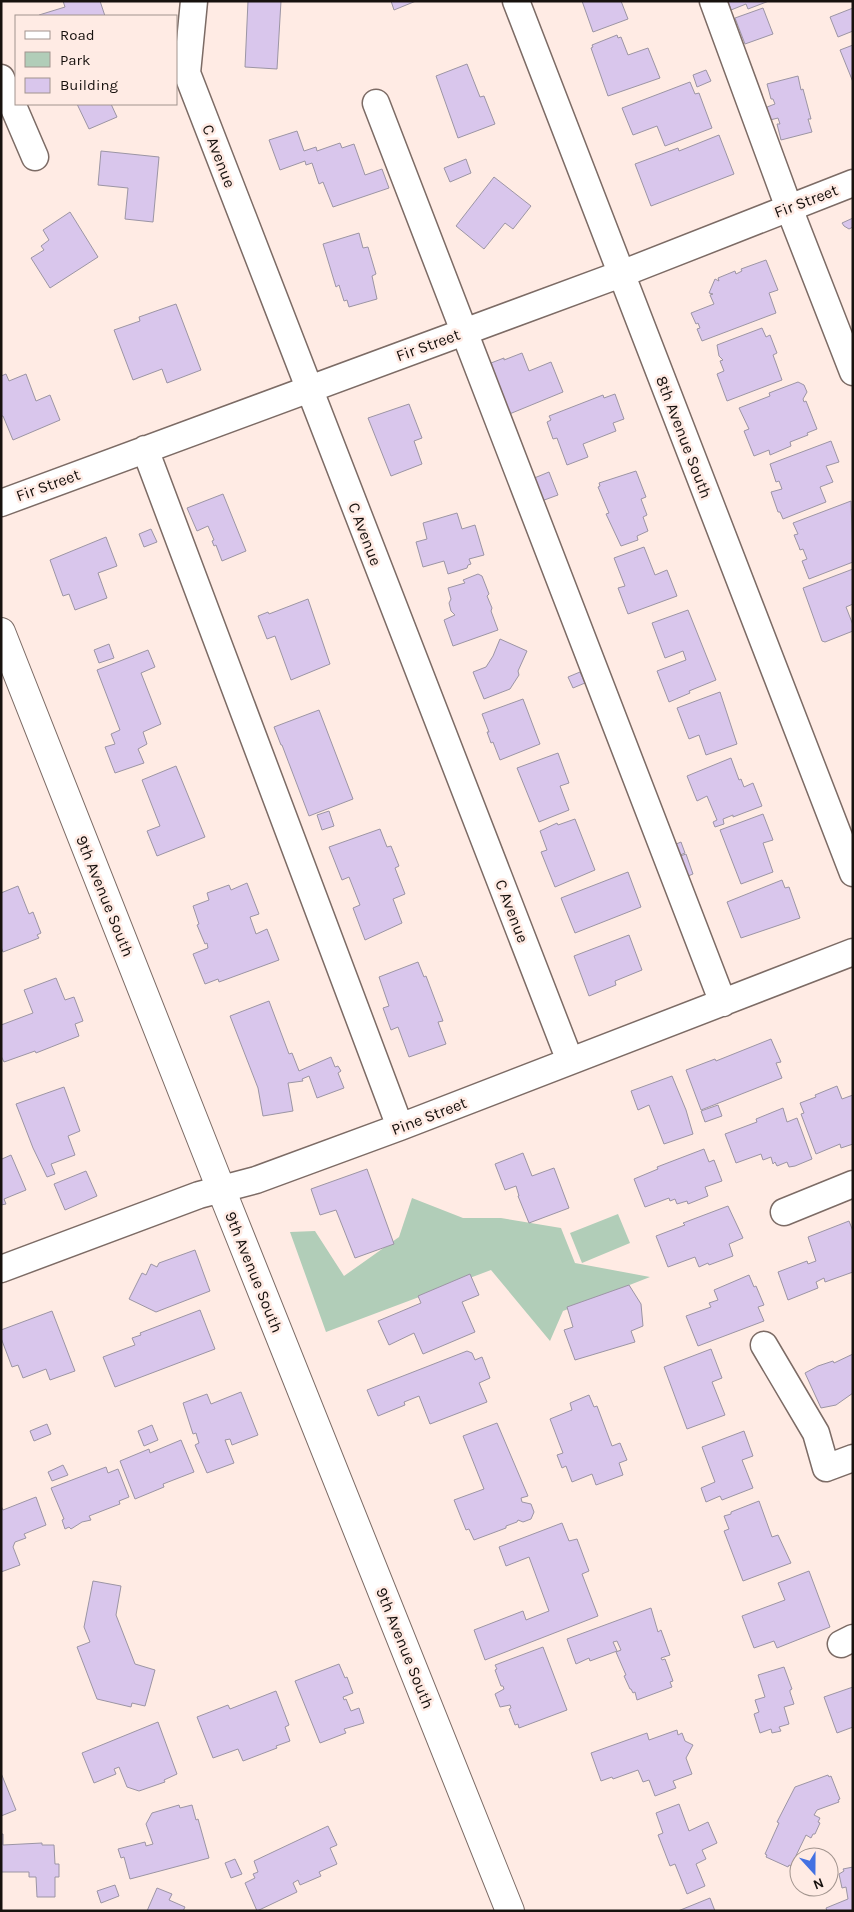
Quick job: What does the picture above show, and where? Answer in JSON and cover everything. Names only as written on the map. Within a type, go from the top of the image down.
[{"type":"main road","name":"9th Avenue South","points":[[1,632],[221,1189],[510,1911]]},
{"type":"street","name":"C Avenue","points":[[194,1],[187,73],[570,1061]]},
{"type":"street","name":"8th Avenue South","points":[[516,1],[853,873]]},
{"type":"street","points":[[713,1],[789,208],[853,372]]},
{"type":"street","points":[[1,78],[35,157]]},
{"type":"street","points":[[376,103],[723,1003]]},
{"type":"street","name":"Fir Street","points":[[1,503],[621,274],[853,183]]},
{"type":"street","points":[[145,449],[400,1127]]},
{"type":"street","name":"Pine Street","points":[[1,1269],[199,1195],[256,1180],[400,1127],[853,952]]},
{"type":"street","points":[[784,1212],[853,1184]]},
{"type":"street","points":[[764,1345],[816,1433],[826,1468],[853,1458]]},
{"type":"green space","points":[[412,1198],[463,1218],[501,1218],[561,1228],[575,1263],[650,1277],[563,1311],[550,1341],[491,1270],[326,1332],[290,1232],[315,1231],[344,1276],[399,1237]]},
{"type":"green space","points":[[618,1214],[630,1243],[582,1263],[570,1233]]},
{"type":"building","points":[[63,1],[100,1],[105,15],[39,15],[65,7]]},
{"type":"building","points":[[248,1],[281,1],[277,69],[245,67]]},
{"type":"building","points":[[391,1],[416,1],[394,10]]},
{"type":"building","points":[[582,1],[621,1],[628,19],[593,32]]},
{"type":"building","points":[[728,1],[769,1],[748,9],[746,4],[731,10]]},
{"type":"building","points":[[763,8],[773,34],[745,44],[735,18]]},
{"type":"building","points":[[853,8],[853,31],[838,37],[830,17]]},
{"type":"building","points":[[617,35],[618,38],[621,37],[628,55],[648,48],[660,78],[608,96],[591,48],[593,47],[592,45]]},
{"type":"building","points":[[853,45],[853,82],[840,50]]},
{"type":"building","points":[[467,64],[480,97],[484,96],[495,124],[458,138],[436,76]]},
{"type":"building","points":[[706,70],[711,81],[697,87],[693,75]]},
{"type":"building","points":[[798,76],[811,119],[808,119],[812,132],[781,140],[777,124],[780,124],[778,118],[770,120],[767,107],[775,104],[773,99],[771,99],[767,84]]},
{"type":"building","points":[[690,82],[695,94],[699,93],[712,128],[665,146],[657,126],[633,135],[622,108]]},
{"type":"building","points":[[77,105],[111,105],[117,117],[89,129]]},
{"type":"building","points":[[297,131],[304,151],[316,147],[317,151],[340,143],[342,148],[354,144],[365,175],[382,169],[389,188],[333,207],[323,182],[319,184],[312,163],[306,165],[305,161],[280,170],[269,140]]},
{"type":"building","points":[[719,135],[734,174],[651,206],[635,164],[678,148],[679,151]]},
{"type":"building","points":[[101,151],[159,157],[153,222],[125,219],[128,188],[98,185]]},
{"type":"building","points":[[466,159],[471,173],[450,182],[444,168]]},
{"type":"building","points":[[494,177],[531,206],[513,229],[505,223],[484,249],[456,226]]},
{"type":"building","points":[[70,212],[98,257],[50,288],[31,258],[44,250],[41,246],[49,240],[43,230]]},
{"type":"building","points":[[853,218],[853,227],[849,229],[842,223]]},
{"type":"building","points":[[359,233],[363,248],[368,247],[376,274],[372,276],[377,299],[349,307],[347,300],[344,301],[339,285],[336,287],[323,244]]},
{"type":"building","points":[[766,260],[778,290],[769,293],[776,313],[702,341],[697,329],[700,328],[691,313],[714,304],[710,295],[713,294],[709,293],[715,279],[719,281],[718,278],[735,271],[736,274],[742,271],[741,269]]},
{"type":"building","points":[[176,304],[201,370],[167,383],[162,369],[133,380],[114,330],[140,321],[139,317]]},
{"type":"building","points":[[762,328],[766,337],[770,335],[777,353],[773,355],[782,380],[727,401],[717,374],[724,371],[720,361],[723,360],[719,356],[717,345]]},
{"type":"building","points":[[522,353],[529,371],[551,362],[563,392],[507,415],[485,368],[492,365],[491,363]]},
{"type":"building","points":[[6,374],[9,381],[26,374],[36,401],[50,395],[60,420],[13,440],[3,416],[1,416],[1,376]]},
{"type":"building","points":[[798,382],[804,385],[807,392],[803,399],[804,402],[806,401],[817,429],[807,433],[808,435],[790,442],[791,446],[770,455],[769,450],[754,456],[744,431],[749,429],[739,408],[770,396],[769,393]]},
{"type":"building","points":[[615,394],[624,419],[613,423],[616,431],[583,444],[588,457],[567,465],[557,438],[553,439],[547,422],[551,420],[549,416],[603,395],[604,398]]},
{"type":"building","points":[[409,404],[422,438],[414,441],[422,464],[391,476],[368,418]]},
{"type":"building","points":[[831,441],[839,462],[826,466],[833,482],[820,487],[826,502],[783,519],[780,512],[778,512],[771,492],[782,489],[779,481],[776,482],[770,464]]},
{"type":"building","points":[[636,471],[646,497],[641,499],[647,515],[643,517],[648,531],[637,536],[638,540],[621,546],[606,514],[609,513],[598,487],[600,486],[599,483]]},
{"type":"building","points":[[549,472],[558,495],[536,503],[527,481]]},
{"type":"building","points":[[223,494],[246,551],[222,561],[216,545],[214,546],[212,541],[214,540],[208,526],[197,531],[187,508]]},
{"type":"building","points":[[851,501],[853,562],[809,579],[802,561],[807,559],[803,549],[800,550],[794,535],[798,534],[793,523]]},
{"type":"building","points":[[457,513],[462,529],[475,525],[484,555],[469,559],[471,564],[467,568],[448,574],[444,561],[423,567],[416,542],[427,539],[423,523]]},
{"type":"building","points":[[151,529],[157,542],[144,547],[139,534]]},
{"type":"building","points":[[106,537],[117,566],[98,573],[107,598],[75,610],[69,594],[63,596],[50,560]]},
{"type":"building","points":[[644,547],[655,575],[667,570],[677,596],[628,614],[618,588],[625,586],[614,558]]},
{"type":"building","points":[[853,569],[853,604],[846,607],[853,625],[853,631],[825,642],[822,641],[803,588]]},
{"type":"building","points":[[478,574],[482,576],[489,594],[487,596],[498,630],[453,646],[444,620],[455,615],[451,611],[449,603],[451,599],[448,588],[465,583],[463,580]]},
{"type":"building","points":[[308,599],[330,664],[291,680],[275,636],[267,639],[258,616],[268,612],[269,614]]},
{"type":"building","points":[[688,610],[716,680],[669,702],[657,671],[686,660],[683,651],[665,658],[652,623]]},
{"type":"building","points":[[500,639],[527,651],[518,671],[519,675],[510,689],[484,699],[473,672],[486,667]]},
{"type":"building","points":[[109,644],[114,658],[99,663],[94,650]]},
{"type":"building","points":[[148,650],[155,667],[141,673],[161,724],[143,732],[147,744],[138,749],[144,763],[115,773],[105,747],[115,744],[111,734],[120,730],[97,670]]},
{"type":"building","points":[[580,672],[585,683],[573,688],[568,677]]},
{"type":"building","points":[[720,692],[737,744],[706,755],[699,735],[689,739],[677,708]]},
{"type":"building","points":[[523,699],[540,744],[500,760],[493,742],[491,743],[482,714]]},
{"type":"building","points":[[319,710],[353,799],[309,816],[274,727]]},
{"type":"building","points":[[558,753],[569,783],[560,786],[569,810],[539,822],[517,768]]},
{"type":"building","points":[[731,758],[739,780],[741,779],[744,787],[753,783],[762,806],[723,819],[724,824],[715,827],[713,822],[717,820],[707,796],[697,801],[687,776]]},
{"type":"building","points":[[176,766],[205,837],[157,856],[147,831],[160,826],[142,780]]},
{"type":"building","points":[[329,811],[334,826],[322,830],[317,815]]},
{"type":"building","points":[[763,814],[773,840],[763,843],[773,872],[741,884],[720,830]]},
{"type":"building","points":[[575,819],[595,870],[555,887],[541,852],[547,850],[540,831],[557,823],[558,825]]},
{"type":"building","points":[[380,829],[387,847],[391,846],[399,866],[395,868],[405,894],[393,899],[402,923],[365,940],[353,908],[360,905],[349,877],[342,880],[329,847]]},
{"type":"building","points":[[681,842],[685,853],[673,858],[669,847]]},
{"type":"building","points":[[686,854],[693,874],[683,878],[675,858]]},
{"type":"building","points":[[628,872],[641,907],[575,933],[561,898]]},
{"type":"building","points":[[782,880],[785,888],[789,887],[800,918],[741,938],[727,902]]},
{"type":"building","points":[[247,883],[259,914],[250,917],[256,934],[267,929],[279,960],[219,982],[218,979],[205,984],[193,954],[208,948],[197,925],[199,924],[193,906],[209,900],[207,893],[229,885],[231,890]]},
{"type":"building","points":[[18,886],[29,914],[33,912],[41,933],[37,935],[39,938],[3,952],[1,947],[1,893]]},
{"type":"building","points":[[629,935],[642,970],[615,981],[616,985],[589,996],[574,956]]},
{"type":"building","points":[[418,962],[424,977],[426,976],[443,1021],[438,1022],[446,1044],[409,1057],[398,1027],[391,1030],[383,1008],[389,1006],[379,977]]},
{"type":"building","points":[[56,978],[65,1000],[74,997],[83,1021],[75,1024],[79,1036],[36,1053],[35,1051],[4,1062],[1,1056],[1,1025],[33,1013],[24,990]]},
{"type":"building","points":[[269,1001],[289,1054],[292,1053],[299,1071],[331,1057],[335,1067],[338,1066],[341,1071],[338,1073],[344,1088],[317,1098],[309,1076],[302,1079],[303,1081],[288,1083],[293,1111],[263,1116],[258,1088],[230,1016]]},
{"type":"building","points":[[771,1039],[781,1062],[776,1063],[782,1078],[701,1110],[686,1070],[715,1059],[716,1061]]},
{"type":"building","points":[[672,1076],[686,1110],[693,1134],[664,1144],[649,1105],[638,1110],[631,1091]]},
{"type":"building","points":[[837,1086],[842,1099],[853,1095],[853,1144],[841,1148],[840,1144],[816,1154],[801,1114],[804,1113],[800,1103]]},
{"type":"building","points":[[64,1087],[80,1131],[68,1136],[75,1155],[51,1164],[55,1174],[47,1177],[33,1148],[16,1104]]},
{"type":"building","points":[[718,1105],[722,1116],[705,1122],[701,1111]]},
{"type":"building","points":[[783,1108],[787,1122],[797,1118],[812,1159],[795,1166],[789,1167],[787,1162],[777,1166],[775,1162],[773,1164],[771,1157],[763,1160],[761,1154],[736,1163],[725,1134],[757,1122],[756,1119]]},
{"type":"building","points":[[704,1149],[709,1162],[714,1160],[722,1181],[705,1187],[708,1196],[688,1204],[687,1201],[677,1204],[675,1199],[670,1201],[669,1198],[645,1207],[634,1179],[658,1169],[657,1167]]},
{"type":"building","points":[[523,1153],[532,1176],[554,1168],[569,1208],[529,1223],[516,1186],[505,1190],[495,1164]]},
{"type":"building","points":[[11,1155],[26,1190],[4,1199],[6,1204],[1,1205],[1,1156],[2,1159]]},
{"type":"building","points":[[367,1169],[394,1244],[355,1258],[336,1210],[320,1215],[311,1189]]},
{"type":"building","points":[[86,1171],[97,1196],[65,1210],[54,1184]]},
{"type":"building","points":[[728,1206],[743,1238],[729,1244],[733,1256],[699,1267],[695,1257],[668,1267],[656,1236],[685,1225],[683,1223]]},
{"type":"building","points":[[849,1221],[853,1231],[853,1272],[825,1282],[824,1278],[816,1282],[818,1288],[788,1300],[778,1272],[807,1261],[808,1264],[816,1261],[808,1237]]},
{"type":"building","points":[[195,1250],[210,1291],[156,1312],[129,1299],[142,1273],[146,1275],[151,1264],[157,1267],[159,1263]]},
{"type":"building","points":[[470,1274],[479,1295],[462,1302],[475,1332],[423,1354],[414,1333],[389,1345],[378,1321],[421,1303],[418,1296]]},
{"type":"building","points":[[749,1275],[764,1305],[758,1307],[764,1321],[698,1346],[686,1316],[711,1307],[709,1303],[718,1300],[714,1290]]},
{"type":"building","points":[[629,1285],[641,1304],[643,1326],[631,1331],[635,1342],[575,1360],[564,1330],[573,1327],[567,1307]]},
{"type":"building","points":[[200,1310],[215,1349],[115,1387],[103,1357],[135,1345],[132,1338],[141,1335],[140,1333]]},
{"type":"building","points":[[52,1311],[75,1371],[50,1380],[46,1369],[23,1378],[18,1365],[12,1367],[1,1338],[1,1330]]},
{"type":"building","points":[[711,1349],[722,1378],[712,1382],[725,1415],[687,1429],[664,1367]]},
{"type":"building","points":[[467,1351],[472,1353],[475,1360],[482,1357],[490,1378],[479,1383],[487,1402],[430,1424],[419,1396],[404,1402],[405,1405],[378,1416],[367,1390]]},
{"type":"building","points":[[853,1354],[853,1393],[836,1405],[821,1408],[805,1373],[818,1366],[833,1361],[834,1363]]},
{"type":"building","points":[[241,1392],[258,1435],[232,1445],[230,1439],[225,1440],[234,1463],[207,1473],[195,1445],[199,1443],[196,1433],[193,1434],[183,1403],[207,1394],[211,1404]]},
{"type":"building","points":[[589,1395],[594,1407],[597,1406],[612,1446],[620,1443],[627,1460],[619,1463],[623,1475],[596,1485],[592,1474],[572,1482],[566,1466],[562,1468],[557,1455],[563,1453],[550,1419],[572,1410],[570,1403]]},
{"type":"building","points":[[497,1423],[528,1496],[521,1498],[522,1502],[531,1504],[534,1512],[531,1519],[523,1522],[518,1520],[506,1526],[506,1528],[474,1540],[469,1529],[466,1530],[454,1500],[484,1489],[463,1436]]},
{"type":"building","points":[[47,1424],[51,1434],[34,1441],[30,1431]]},
{"type":"building","points":[[152,1425],[158,1440],[144,1446],[138,1431]]},
{"type":"building","points":[[744,1431],[753,1456],[742,1460],[753,1488],[722,1500],[720,1496],[706,1502],[701,1488],[715,1482],[702,1447]]},
{"type":"building","points":[[181,1440],[194,1472],[163,1484],[164,1487],[135,1499],[120,1461],[149,1449],[150,1453]]},
{"type":"building","points":[[63,1465],[68,1475],[52,1481],[48,1472]]},
{"type":"building","points":[[106,1467],[108,1473],[118,1469],[129,1497],[119,1501],[120,1504],[89,1516],[91,1520],[82,1522],[71,1529],[69,1527],[65,1529],[62,1520],[64,1519],[51,1488]]},
{"type":"building","points":[[36,1497],[46,1525],[24,1534],[26,1538],[15,1542],[13,1547],[20,1565],[1,1572],[1,1506],[3,1510]]},
{"type":"building","points":[[759,1501],[772,1537],[778,1535],[791,1563],[743,1581],[724,1531],[729,1529],[724,1516]]},
{"type":"building","points":[[562,1523],[569,1541],[577,1539],[589,1571],[582,1574],[598,1616],[485,1660],[474,1630],[523,1611],[526,1620],[549,1611],[529,1557],[506,1566],[499,1547]]},
{"type":"building","points":[[809,1571],[830,1627],[777,1648],[774,1641],[754,1648],[742,1616],[785,1600],[778,1583]]},
{"type":"building","points":[[93,1581],[121,1586],[116,1615],[135,1664],[155,1670],[145,1706],[132,1703],[131,1707],[97,1699],[77,1647],[90,1642],[84,1627]]},
{"type":"building","points":[[651,1608],[658,1632],[661,1630],[670,1655],[661,1658],[662,1660],[665,1659],[673,1681],[670,1682],[672,1687],[637,1700],[635,1692],[633,1693],[630,1689],[624,1676],[626,1675],[616,1652],[621,1650],[617,1641],[613,1642],[617,1651],[590,1661],[589,1658],[576,1664],[567,1639]]},
{"type":"building","points":[[543,1647],[567,1710],[519,1728],[518,1724],[515,1725],[509,1709],[511,1708],[510,1705],[500,1707],[495,1694],[504,1689],[495,1670],[497,1669],[495,1665]]},
{"type":"building","points":[[339,1664],[345,1678],[347,1677],[353,1693],[343,1697],[344,1700],[346,1699],[351,1711],[359,1708],[364,1723],[344,1729],[346,1733],[320,1743],[295,1681]]},
{"type":"building","points":[[784,1667],[792,1689],[790,1692],[794,1704],[784,1707],[789,1724],[779,1727],[781,1731],[772,1733],[771,1729],[760,1733],[754,1714],[759,1712],[755,1700],[765,1697],[758,1675]]},
{"type":"building","points":[[853,1687],[853,1727],[837,1733],[824,1697]]},
{"type":"building","points":[[276,1691],[289,1725],[285,1727],[290,1741],[243,1761],[238,1749],[213,1758],[197,1717],[228,1705],[230,1709]]},
{"type":"building","points":[[158,1722],[177,1774],[164,1780],[165,1782],[139,1791],[127,1787],[119,1767],[114,1769],[116,1774],[94,1783],[82,1753]]},
{"type":"building","points":[[677,1730],[678,1735],[682,1733],[685,1741],[693,1745],[686,1758],[692,1774],[673,1781],[676,1788],[655,1796],[649,1780],[643,1782],[638,1770],[613,1779],[612,1777],[601,1781],[591,1753],[647,1733],[649,1740]]},
{"type":"building","points":[[1,1773],[16,1810],[1,1816]]},
{"type":"building","points":[[828,1775],[829,1777],[831,1776],[840,1799],[838,1800],[839,1802],[817,1810],[814,1815],[820,1818],[818,1822],[820,1823],[815,1834],[811,1838],[806,1835],[800,1847],[789,1847],[788,1867],[766,1857],[767,1855],[765,1854],[779,1823],[777,1822],[795,1787]]},
{"type":"building","points":[[679,1804],[689,1831],[708,1822],[717,1843],[702,1850],[706,1859],[696,1864],[705,1886],[687,1894],[675,1864],[670,1866],[658,1835],[663,1833],[656,1813]]},
{"type":"building","points":[[179,1805],[180,1808],[192,1805],[209,1858],[130,1879],[124,1857],[121,1858],[118,1849],[145,1842],[146,1846],[153,1844],[146,1824],[152,1813]]},
{"type":"building","points":[[328,1826],[337,1845],[330,1848],[337,1864],[319,1872],[321,1876],[300,1885],[298,1880],[293,1883],[297,1892],[257,1911],[245,1883],[255,1878],[253,1874],[258,1872],[254,1861]]},
{"type":"building","points":[[1,1834],[3,1834],[3,1845],[42,1843],[42,1845],[54,1845],[55,1864],[59,1864],[59,1877],[55,1877],[55,1897],[37,1897],[36,1877],[29,1877],[29,1872],[1,1872]]},
{"type":"building","points":[[235,1859],[242,1874],[231,1878],[225,1863]]},
{"type":"building","points":[[853,1867],[853,1911],[827,1911],[826,1908],[848,1899],[846,1887],[842,1888],[839,1874],[844,1871],[843,1869]]},
{"type":"building","points":[[115,1885],[119,1896],[101,1903],[97,1891]]},
{"type":"building","points":[[157,1888],[172,1894],[169,1900],[185,1907],[183,1911],[147,1911]]},
{"type":"building","points":[[710,1898],[715,1911],[678,1911]]}]
